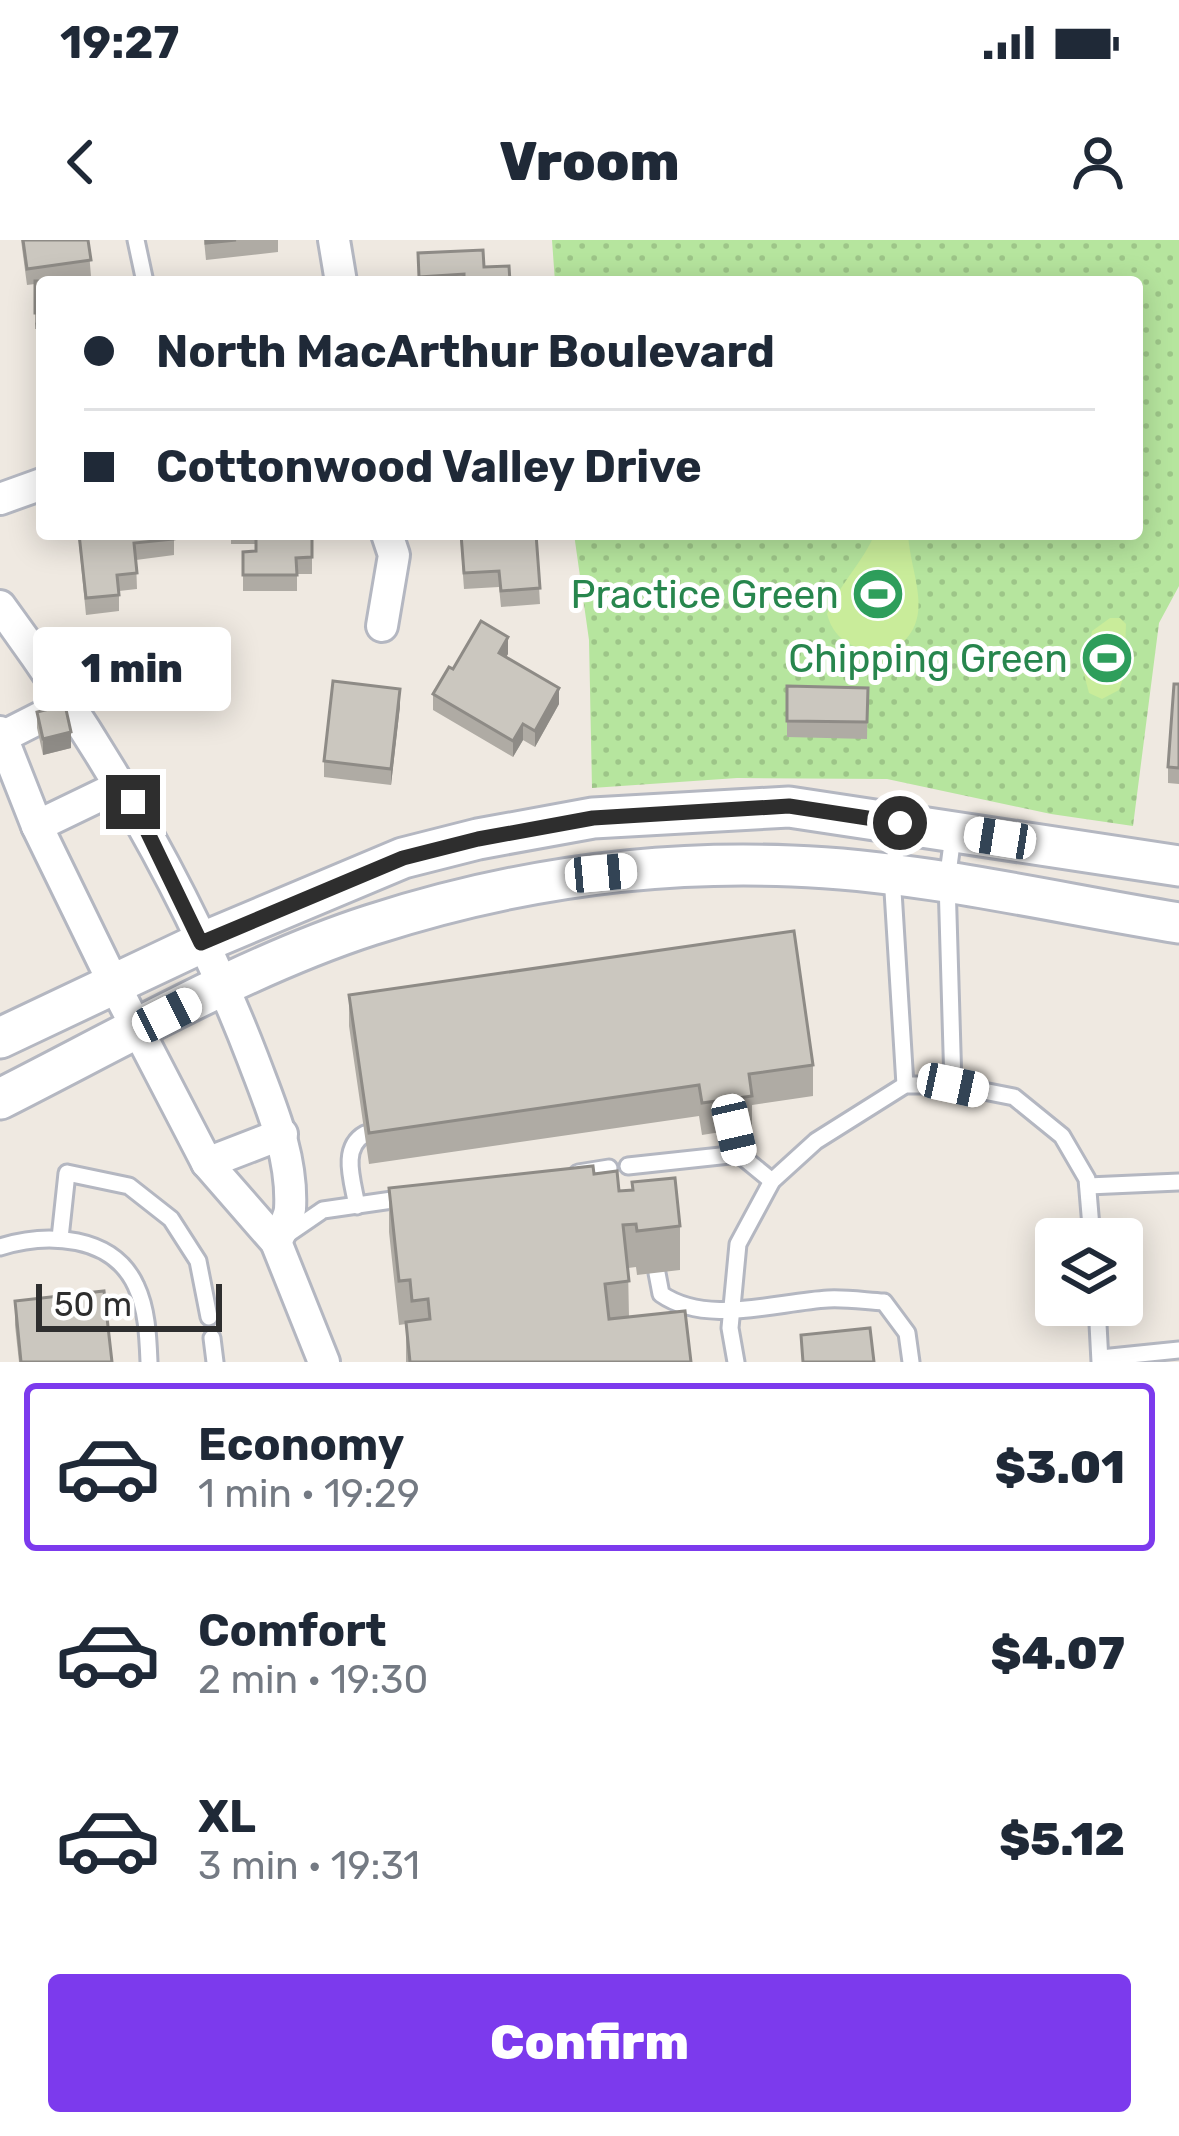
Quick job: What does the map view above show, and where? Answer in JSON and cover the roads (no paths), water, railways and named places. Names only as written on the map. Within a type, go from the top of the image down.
[{"type":"main road","points":[[0,1038],[201,943],[403,858],[593,818],[789,806],[1179,866]]},
{"type":"main road","points":[[0,1099],[225,986],[367,926],[478,894],[601,873],[699,865],[795,866],[947,881],[1179,923]]},
{"type":"street","points":[[334,240],[340,276]]},
{"type":"street","points":[[0,499],[36,486]]},
{"type":"street","points":[[382,626],[394,555],[389,540]]},
{"type":"street","points":[[0,606],[70,702],[122,785],[225,986],[282,1134],[290,1212],[276,1242]]},
{"type":"street","points":[[70,702],[1,735],[38,826],[114,984],[207,1162],[276,1242],[324,1362]]},
{"type":"street","points":[[38,826],[122,785]]},
{"type":"street","points":[[207,1162],[282,1134]]},
{"type":"lane","points":[[136,240],[144,276]]},
{"type":"lane","points":[[900,823],[892,875],[904,1085]]},
{"type":"lane","points":[[953,1085],[947,881],[954,831]]},
{"type":"lane","points":[[736,1362],[730,1328],[738,1244],[772,1181],[816,1141],[904,1085],[953,1085],[1013,1097],[1062,1136],[1088,1186],[1090,1218]]},
{"type":"lane","points":[[734,1130],[739,1154],[772,1181]]},
{"type":"lane","points":[[357,1205],[350,1151],[365,1134]]},
{"type":"lane","points":[[628,1166],[739,1154]]},
{"type":"lane","points":[[649,1162],[650,1183]]},
{"type":"lane","points":[[563,1175],[609,1168]]},
{"type":"lane","points":[[60,1238],[67,1173],[129,1186],[171,1219],[198,1261],[209,1317]]},
{"type":"lane","points":[[1088,1186],[1179,1183]]},
{"type":"lane","points":[[276,1242],[323,1210],[425,1196]]},
{"type":"lane","points":[[0,1247],[60,1238],[92,1246],[123,1264],[138,1288],[149,1362]]},
{"type":"lane","points":[[657,1273],[661,1294],[677,1305],[732,1310],[831,1299],[884,1302],[908,1333],[911,1362]]},
{"type":"lane","points":[[1098,1326],[1100,1360],[1179,1349]]},
{"type":"lane","points":[[212,1338],[215,1362]]},
{"type":"place","name":"Practice Green","points":[[878,594]]},
{"type":"place","name":"Chipping Green","points":[[1107,658]]}]
